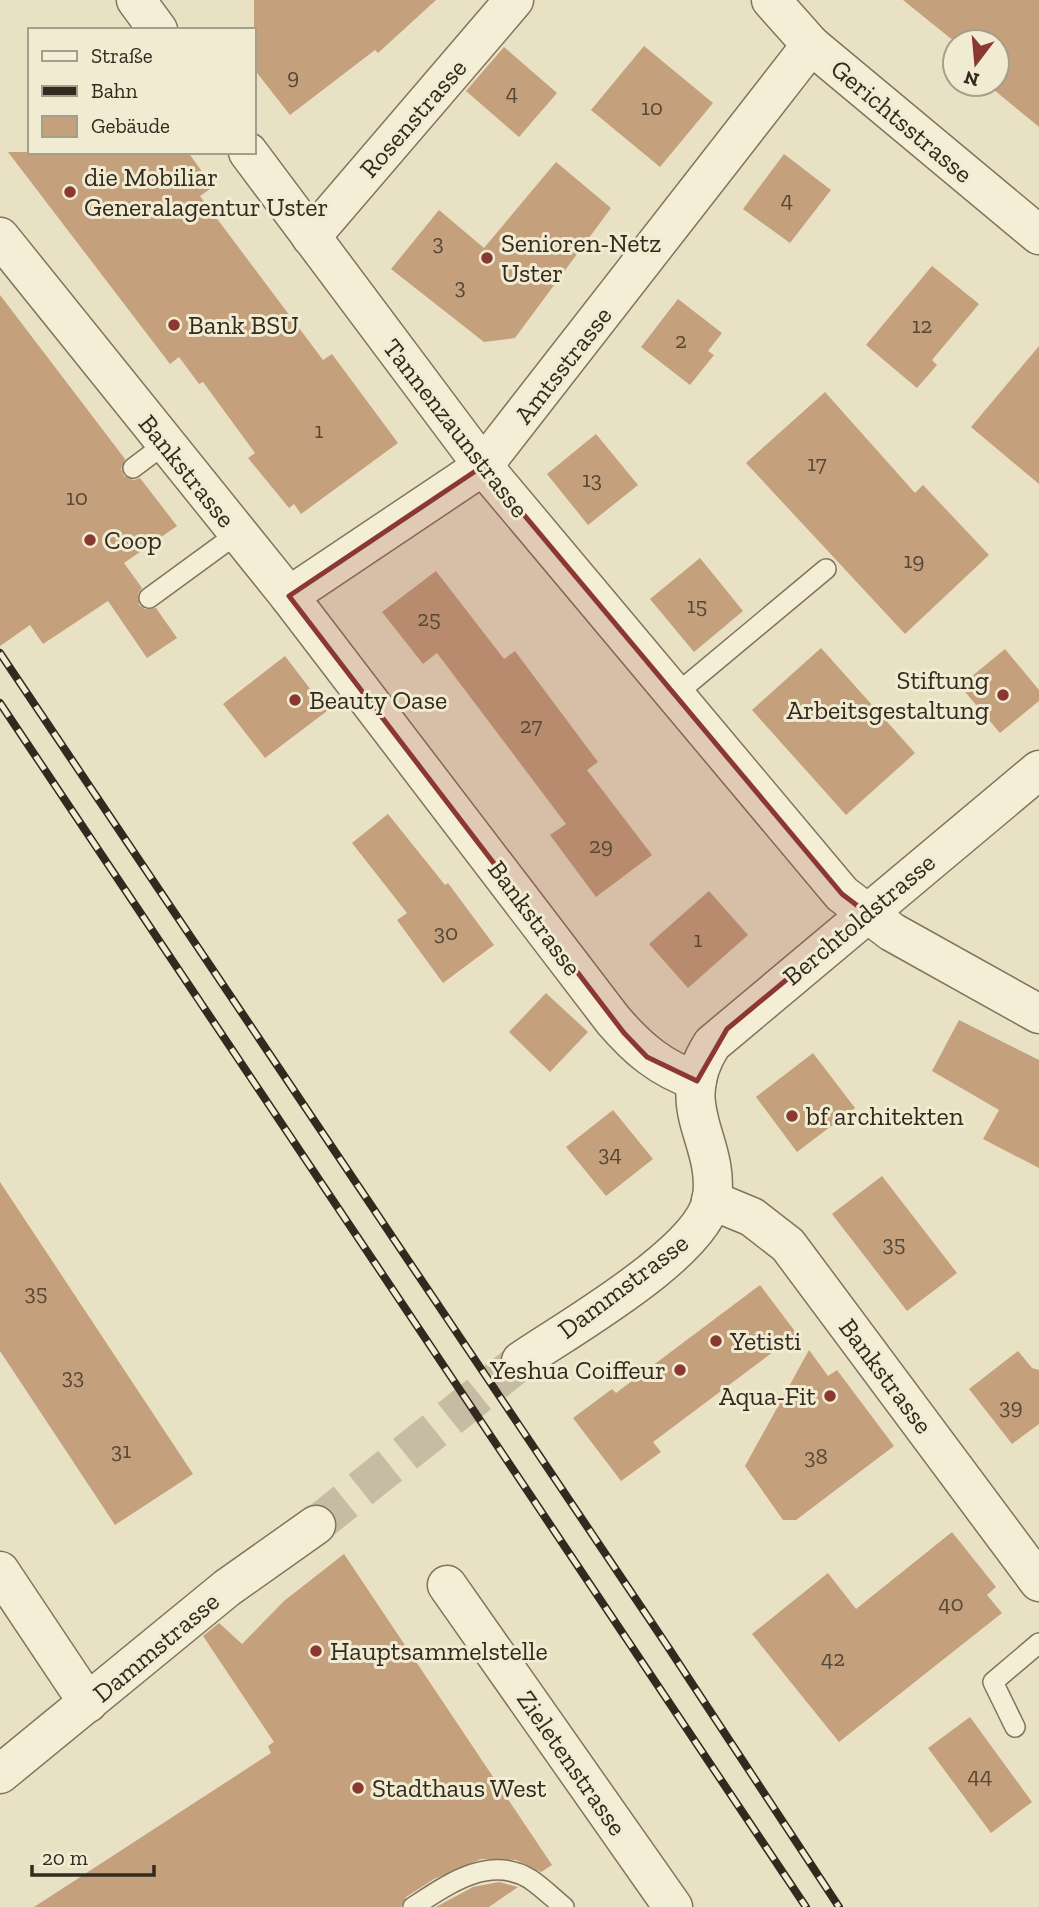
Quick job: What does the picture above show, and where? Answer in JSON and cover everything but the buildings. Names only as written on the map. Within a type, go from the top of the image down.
[{"type":"street","points":[[136,0],[157,28]]},
{"type":"street","name":"Rosenstrasse","points":[[312,237],[514,0]]},
{"type":"street","name":"Gerichtsstrasse","points":[[771,0],[811,46],[1039,235]]},
{"type":"street","name":"Amtsstrasse","points":[[289,596],[483,466],[811,46]]},
{"type":"street","name":"Tannenzaunstrasse","points":[[250,154],[483,466],[842,894],[892,932],[1039,1014]]},
{"type":"street","name":"Bankstrasse","points":[[0,237],[289,596],[613,1020],[647,1057],[661,1067],[697,1081]]},
{"type":"street","name":"Berchtoldstrasse","points":[[697,1081],[705,1056],[727,1029],[1039,770]]},
{"type":"street","points":[[697,1081],[695,1106],[712,1173],[712,1200]]},
{"type":"street","name":"Bankstrasse","points":[[712,1200],[752,1217],[788,1245],[1039,1582]]},
{"type":"street","name":"Dammstrasse","points":[[521,1361],[677,1253],[701,1224],[712,1200]]},
{"type":"street","name":"Dammstrasse","points":[[0,1774],[227,1588],[316,1525]]},
{"type":"street","points":[[0,1571],[88,1703]]},
{"type":"street","name":"Zieletenstrasse","points":[[447,1585],[673,1907]]},
{"type":"lane","points":[[133,468],[165,444]]},
{"type":"lane","points":[[149,598],[238,533]]},
{"type":"lane","points":[[675,695],[826,569]]},
{"type":"lane","points":[[1015,1727],[993,1682],[1039,1643]]},
{"type":"lane","points":[[413,1907],[472,1873],[508,1871],[530,1879],[564,1907]]},
{"type":"highlighted area","points":[[483,466],[842,894],[867,913],[727,1029],[697,1081],[676,1074],[647,1057],[624,1033],[289,596]]},
{"type":"tunnel","points":[[316,1525],[521,1361]]},
{"type":"railway","points":[[0,653],[668,1647],[839,1907]]},
{"type":"railway","points":[[0,703],[806,1907]]},
{"type":"place","name":"die Mobiliar Generalagentur Uster","points":[[70,192]]},
{"type":"place","name":"Senioren-Netz Uster","points":[[487,258]]},
{"type":"place","name":"Bank BSU","points":[[174,325]]},
{"type":"place","name":"Coop","points":[[90,540]]},
{"type":"place","name":"Stiftung Arbeitsgestaltung","points":[[1003,695]]},
{"type":"place","name":"Beauty Oase","points":[[295,700]]},
{"type":"place","name":"bf architekten","points":[[792,1116]]},
{"type":"place","name":"Yetisti","points":[[716,1341]]},
{"type":"place","name":"Yeshua Coiffeur","points":[[680,1370]]},
{"type":"place","name":"Aqua-Fit","points":[[830,1396]]},
{"type":"place","name":"Hauptsammelstelle","points":[[316,1651]]},
{"type":"place","name":"Stadthaus West","points":[[358,1788]]}]
